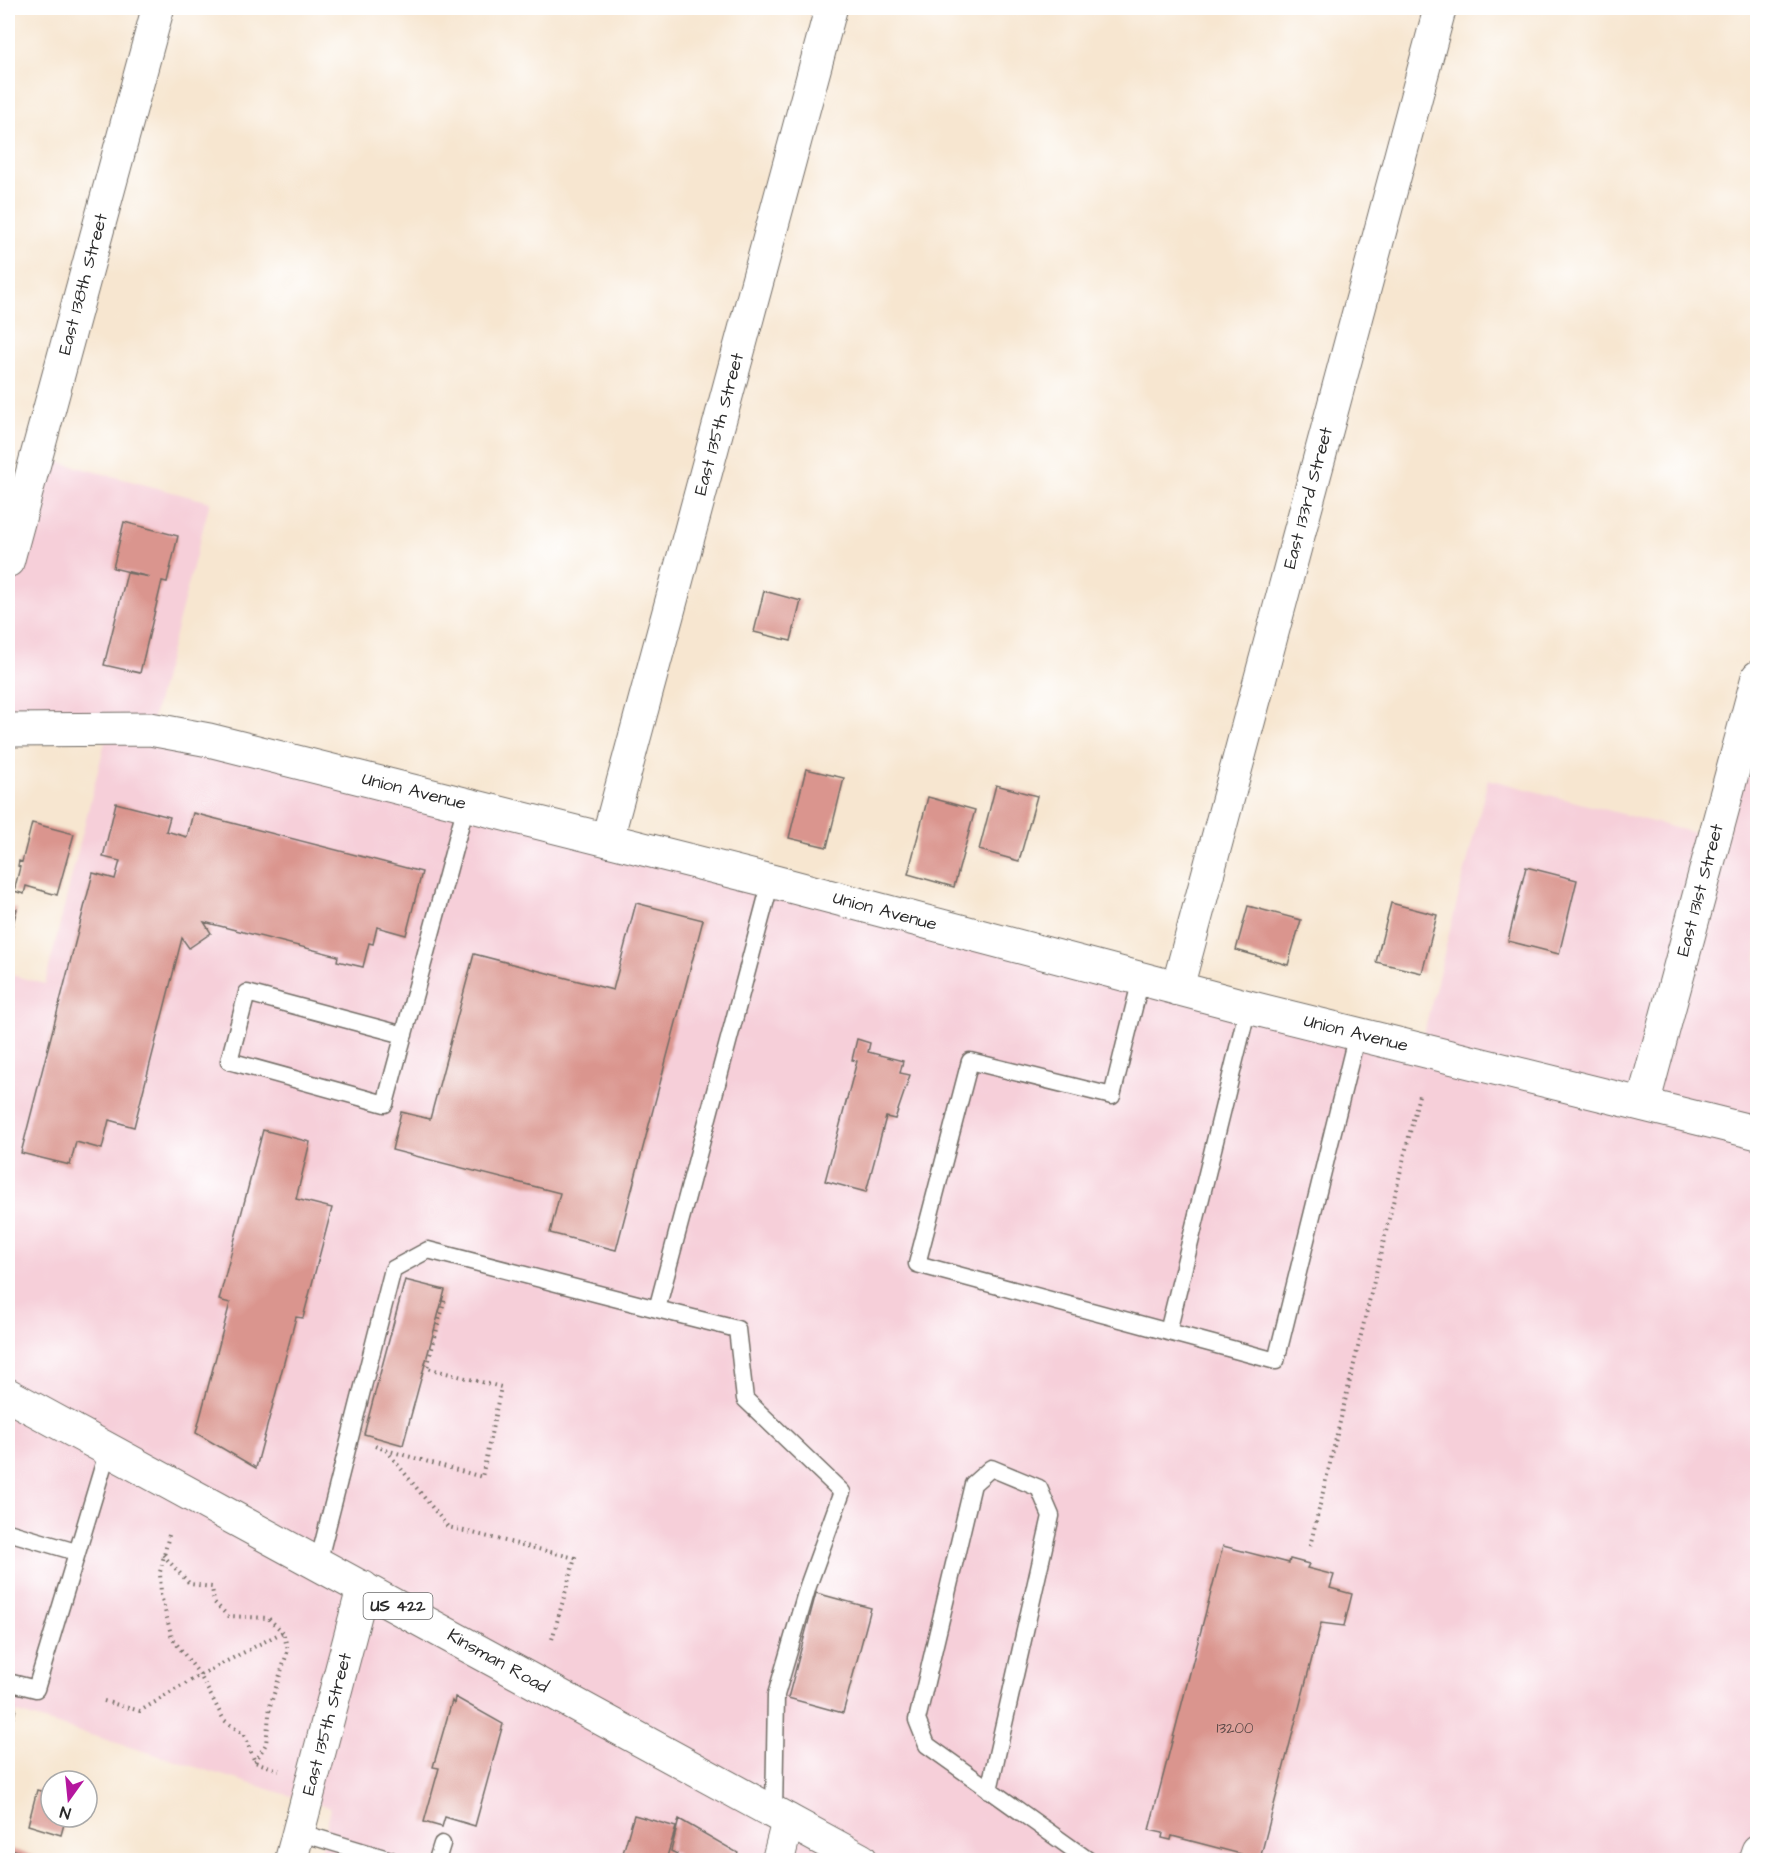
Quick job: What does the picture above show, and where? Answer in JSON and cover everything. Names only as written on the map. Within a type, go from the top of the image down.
[{"type":"main road","name":"East 131st Street","points":[[1643,1104],[1758,677]]},
{"type":"main road","name":"Union Avenue","points":[[8,730],[150,729],[209,740],[771,881],[1177,989],[1758,1133]]},
{"type":"main road","name":"Kinsman Road","points":[[8,1395],[861,1860]]},
{"type":"main road","points":[[1755,1860],[1758,1851]]},
{"type":"street","name":"East 138th Street","points":[[8,561],[158,8]]},
{"type":"street","name":"East 135th Street","points":[[607,840],[831,8]]},
{"type":"street","name":"East 133rd Street","points":[[1177,989],[1440,8]]},
{"type":"street","name":"East 135th Street","points":[[294,1846],[363,1587]]},
{"type":"street","points":[[778,1860],[781,1816]]},
{"type":"lane","points":[[404,1035],[247,993],[230,1061],[385,1104],[404,1035],[466,805]]},
{"type":"lane","points":[[657,1309],[771,881]]},
{"type":"lane","points":[[1141,979],[1112,1096],[970,1060],[917,1264],[1276,1361],[1357,1034]]},
{"type":"lane","points":[[1167,1332],[1248,1007]]},
{"type":"lane","points":[[318,1563],[393,1269],[428,1250],[736,1329],[745,1399],[842,1492],[808,1586],[776,1695],[781,1816]]},
{"type":"lane","points":[[8,1682],[36,1689],[108,1450]]},
{"type":"lane","points":[[989,1790],[1051,1516],[1039,1488],[991,1468],[973,1484],[917,1720],[927,1745],[989,1790],[1088,1860]]},
{"type":"lane","points":[[8,1532],[76,1552]]},
{"type":"lane","points":[[437,1860],[442,1844]]},
{"type":"lane","points":[[294,1846],[391,1860]]},
{"type":"path","points":[[1310,1546],[1419,1095]]},
{"type":"path","points":[[350,1439],[482,1477],[501,1387],[427,1368],[445,1299]]},
{"type":"path","points":[[386,1449],[448,1527],[575,1558],[551,1643]]},
{"type":"path","points":[[169,1535],[160,1572],[161,1595],[172,1638],[200,1675],[224,1720],[244,1736],[255,1762],[285,1772]]},
{"type":"path","points":[[163,1555],[190,1584],[212,1587],[214,1602],[228,1616],[268,1618],[283,1632],[288,1650],[270,1706],[266,1744],[255,1762]]},
{"type":"path","points":[[105,1701],[140,1711],[200,1675],[283,1632]]},
{"type":"shaded area","points":[[36,456],[210,502],[150,729],[1420,1049],[1488,779],[1714,838],[1757,677],[1757,1860],[318,1860],[331,1808],[8,1710],[8,974],[45,984],[108,730],[8,730],[8,502],[22,506]]},
{"type":"building","points":[[124,522],[178,536],[167,582],[162,581],[140,673],[104,665],[127,573],[150,577],[113,568]]},
{"type":"building","points":[[764,591],[801,601],[791,641],[754,632]]},
{"type":"building","points":[[806,769],[844,778],[827,847],[789,838]]},
{"type":"building","points":[[996,785],[1037,796],[1019,861],[979,850]]},
{"type":"building","points":[[928,797],[975,810],[954,887],[908,874]]},
{"type":"building","points":[[116,803],[170,817],[166,831],[187,837],[193,813],[422,872],[406,935],[377,927],[373,944],[369,943],[363,967],[337,961],[338,956],[204,922],[211,933],[189,948],[182,938],[134,1127],[109,1120],[102,1149],[76,1142],[70,1165],[21,1153],[93,873],[115,879],[120,861],[103,857]]},
{"type":"building","points":[[32,823],[74,834],[57,895],[26,886],[24,894],[14,891],[20,867],[18,866],[19,861],[22,862]]},
{"type":"building","points":[[1526,867],[1577,880],[1559,954],[1508,941]]},
{"type":"building","points":[[636,903],[703,920],[616,1250],[550,1233],[560,1193],[392,1150],[401,1112],[430,1119],[474,954],[613,990]]},
{"type":"building","points":[[1391,903],[1437,915],[1422,973],[1376,962]]},
{"type":"building","points":[[1248,906],[1301,920],[1288,965],[1236,950]]},
{"type":"building","points":[[8,907],[17,909],[8,942]]},
{"type":"building","points":[[857,1039],[870,1043],[868,1052],[903,1061],[900,1073],[910,1075],[895,1119],[886,1117],[866,1192],[825,1181],[857,1061],[852,1060]]},
{"type":"building","points":[[263,1130],[310,1142],[296,1199],[332,1208],[303,1318],[296,1317],[256,1468],[196,1433],[230,1303],[219,1300]]},
{"type":"building","points":[[405,1280],[445,1290],[403,1445],[364,1434]]},
{"type":"building","points":[[1223,1546],[1289,1563],[1290,1559],[1309,1564],[1307,1568],[1334,1575],[1330,1588],[1352,1594],[1344,1626],[1321,1623],[1260,1859],[1251,1856],[1250,1860],[1240,1859],[1241,1854],[1172,1836],[1171,1840],[1162,1838],[1163,1833],[1149,1830]]},
{"type":"building","points":[[816,1593],[871,1608],[843,1713],[788,1698]]},
{"type":"building","points":[[455,1697],[503,1724],[475,1826],[445,1817],[442,1827],[424,1822],[439,1768],[433,1767]]},
{"type":"building","points":[[8,1707],[16,1709],[8,1738]]},
{"type":"building","points":[[37,1790],[39,1791],[39,1828],[28,1825]]},
{"type":"building","points":[[634,1815],[676,1827],[666,1860],[621,1860]]},
{"type":"building","points":[[679,1819],[738,1853],[736,1860],[675,1860],[677,1854],[671,1851]]},
{"type":"building","points":[[41,1829],[63,1829],[61,1835]]},
{"type":"building","points":[[8,1848],[37,1857],[36,1860],[8,1860]]}]
